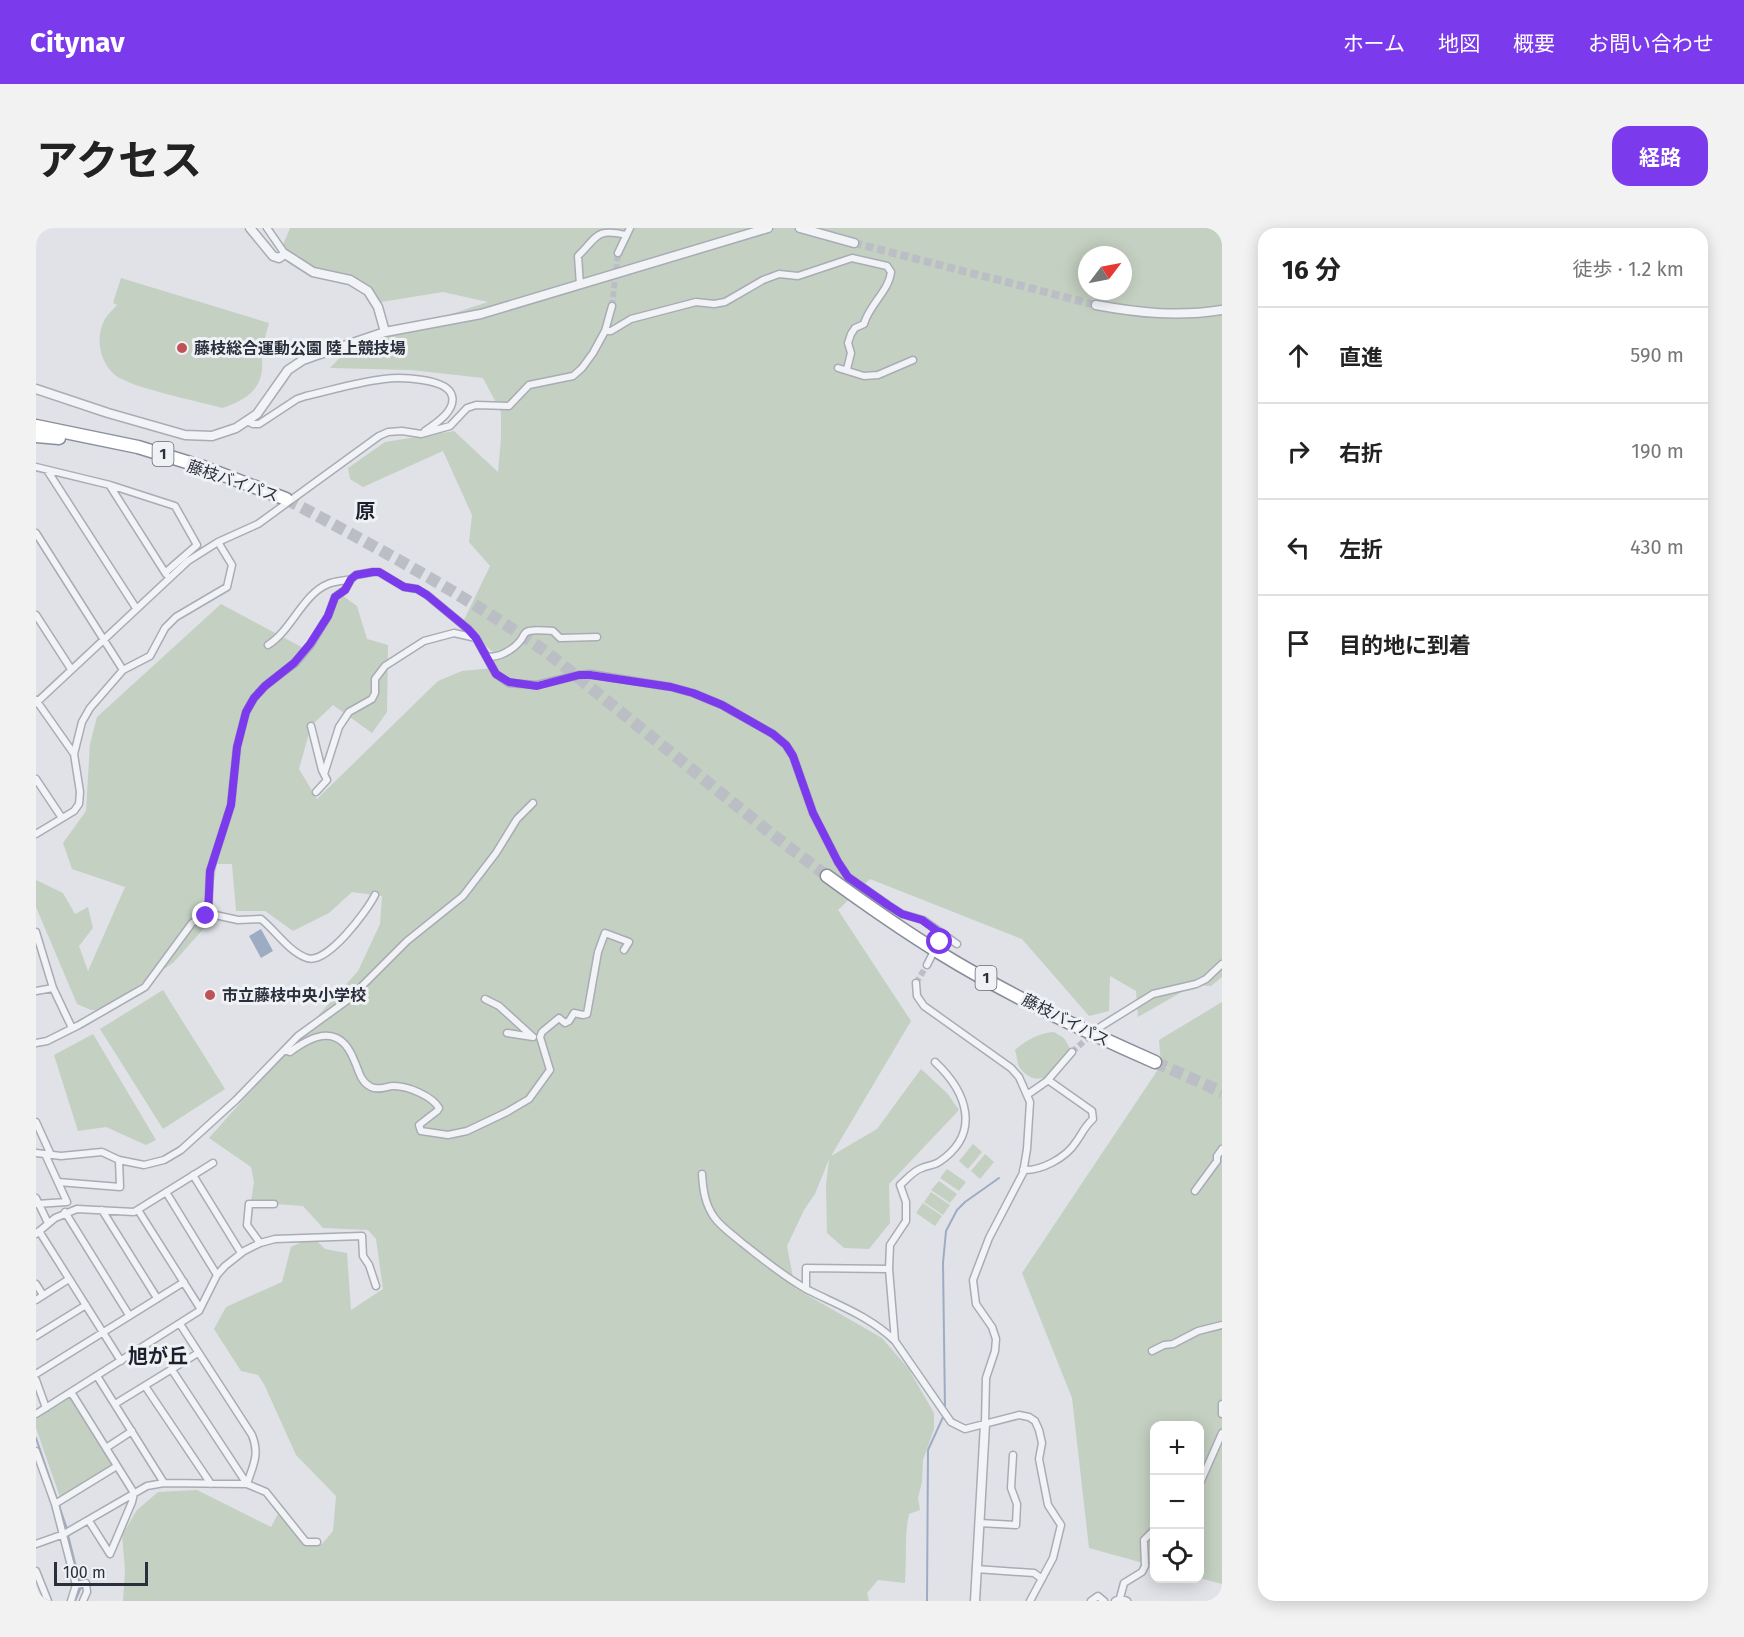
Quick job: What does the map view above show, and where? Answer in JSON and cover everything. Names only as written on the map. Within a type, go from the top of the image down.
[{"type":"highway","name":"藤枝バイパス","points":[[36,426],[138,447],[203,467],[286,499],[177,462],[143,453],[92,442],[36,436]]},
{"type":"highway","name":"藤枝バイパス","points":[[827,876],[941,953],[1048,1012],[1155,1062]]},
{"type":"street","points":[[250,228],[273,256],[279,258],[285,254]]},
{"type":"street","points":[[267,228],[285,254],[313,272],[350,280],[368,291],[378,307],[385,333]]},
{"type":"street","points":[[618,254],[630,228]]},
{"type":"street","points":[[36,389],[185,435],[201,437],[221,435],[257,414],[281,378],[294,365],[314,356],[385,333],[481,314],[768,228]]},
{"type":"street","points":[[800,228],[854,243]]},
{"type":"street","points":[[580,285],[578,256],[604,230],[626,235]]},
{"type":"street","points":[[605,331],[611,331],[631,319],[672,307],[696,302],[714,304],[725,302],[763,280],[780,274],[798,276],[852,258],[887,266],[891,272],[890,279],[866,316],[864,324],[855,328],[851,334],[848,343],[851,352],[847,369]]},
{"type":"street","points":[[1096,305],[1146,313],[1178,315],[1222,310]]},
{"type":"street","points":[[167,576],[218,542],[258,524],[379,436],[388,432],[402,431],[421,434],[450,426],[467,408],[476,405],[508,406],[529,385],[573,376],[593,353],[605,331],[612,306]]},
{"type":"street","points":[[838,368],[864,376],[878,375],[913,360]]},
{"type":"street","points":[[247,421],[259,424],[297,399],[306,396],[385,379],[437,382],[450,390],[452,403],[449,411],[421,434]]},
{"type":"street","points":[[36,467],[175,506],[197,545],[136,608],[36,701],[74,754]]},
{"type":"street","points":[[47,470],[136,608]]},
{"type":"street","points":[[110,486],[167,576]]},
{"type":"street","points":[[36,533],[123,669]]},
{"type":"street","points":[[36,834],[74,811],[79,804],[80,792],[74,754],[82,722],[123,669],[150,657],[165,628],[176,617],[227,586],[232,565],[218,542]]},
{"type":"street","points":[[268,645],[279,639],[304,606],[329,583],[351,579],[364,573],[379,572],[404,587],[417,589],[427,595],[462,624],[476,638],[496,674],[509,682],[537,686],[579,675],[590,675],[671,687],[722,705],[773,734],[786,745],[793,756],[813,813],[848,877],[902,914],[922,920],[942,939],[957,944]]},
{"type":"street","points":[[208,915],[210,871],[231,805],[237,747],[246,712],[254,698],[265,686],[294,663],[310,644],[328,616],[335,597],[345,590],[351,579]]},
{"type":"street","points":[[36,615],[71,669]]},
{"type":"street","points":[[486,655],[493,658],[501,655],[520,642],[525,633],[530,631],[553,631],[560,638],[597,637]]},
{"type":"street","points":[[324,774],[339,727],[350,712],[372,699],[375,693],[375,679],[385,666],[424,641],[454,633],[476,638]]},
{"type":"street","points":[[311,726],[327,780],[316,792]]},
{"type":"street","points":[[36,779],[62,818]]},
{"type":"street","points":[[36,1153],[77,1156],[97,1152],[134,1164],[152,1163],[181,1150],[236,1100],[306,1030],[349,999],[407,941],[463,896],[496,853],[517,819],[533,803]]},
{"type":"street","points":[[36,1043],[47,1041],[145,987],[192,923],[208,915],[238,920],[261,918],[294,950],[314,959],[338,945],[344,935],[366,912],[375,895]]},
{"type":"street","points":[[36,932],[53,988],[72,1028]]},
{"type":"street","points":[[537,1037],[559,1018],[565,1023],[574,1013],[587,1014],[598,952],[604,933],[628,942],[624,950]]},
{"type":"street","points":[[927,964],[932,955]]},
{"type":"street","points":[[1100,1027],[1153,994],[1197,984],[1222,964]]},
{"type":"street","points":[[915,983],[917,996],[924,1006],[1011,1068],[1019,1077],[1030,1102],[1027,1149],[1023,1170],[1014,1193],[989,1238],[973,1280],[976,1304],[992,1327],[996,1339],[995,1351],[986,1378],[975,1601]]},
{"type":"street","points":[[36,991],[53,988]]},
{"type":"street","points":[[285,1050],[290,1052],[313,1037],[332,1036],[340,1040],[350,1051],[361,1077],[372,1088],[403,1087],[437,1104],[439,1108],[437,1111],[422,1121],[418,1127],[421,1131],[448,1135],[467,1131],[529,1099],[550,1070],[537,1037],[499,1006],[485,999]]},
{"type":"street","points":[[507,1033],[537,1037]]},
{"type":"street","points":[[1027,1095],[1048,1080],[1072,1052]]},
{"type":"street","points":[[894,1341],[889,1269],[890,1245],[906,1221],[906,1202],[900,1185],[921,1167],[938,1163],[958,1146],[966,1128],[965,1114],[958,1093],[948,1074],[934,1062]]},
{"type":"street","points":[[1023,1170],[1035,1171],[1052,1163],[1073,1146],[1084,1126],[1092,1119],[1092,1111],[1048,1080]]},
{"type":"street","points":[[36,1122],[67,1202],[37,1202],[48,1223]]},
{"type":"street","points":[[1195,1191],[1217,1161],[1217,1156],[1222,1149]]},
{"type":"street","points":[[58,1182],[120,1187],[120,1160]]},
{"type":"street","points":[[121,1361],[38,1232],[65,1212],[77,1209],[134,1212],[213,1163]]},
{"type":"street","points":[[702,1174],[703,1195],[714,1218],[781,1273],[806,1289],[858,1314],[888,1334],[951,1422],[965,1429],[1019,1415],[1035,1421],[1042,1443],[1039,1459],[1048,1505],[1061,1525],[1053,1558],[1030,1601]]},
{"type":"street","points":[[193,1175],[241,1253]]},
{"type":"street","points":[[166,1192],[217,1275]]},
{"type":"street","points":[[260,1243],[248,1225],[249,1204],[273,1204]]},
{"type":"street","points":[[102,1210],[157,1298]]},
{"type":"street","points":[[138,1210],[201,1308]]},
{"type":"street","points":[[65,1212],[129,1316]]},
{"type":"street","points":[[36,1414],[180,1324],[201,1308],[217,1275],[225,1266],[241,1253],[260,1243],[275,1239],[362,1236],[363,1256],[369,1265],[376,1286]]},
{"type":"street","points":[[806,1289],[806,1268],[889,1269]]},
{"type":"street","points":[[36,1300],[69,1279]]},
{"type":"street","points":[[36,1374],[184,1282]]},
{"type":"street","points":[[36,1284],[43,1295]]},
{"type":"street","points":[[36,1336],[86,1305]]},
{"type":"street","points":[[180,1324],[252,1435],[257,1447],[247,1484]]},
{"type":"street","points":[[1152,1351],[1164,1344],[1173,1344],[1198,1331],[1222,1326]]},
{"type":"street","points":[[115,1404],[198,1353]]},
{"type":"street","points":[[171,1370],[247,1484]]},
{"type":"street","points":[[97,1376],[164,1483]]},
{"type":"street","points":[[36,1380],[46,1408]]},
{"type":"street","points":[[145,1386],[211,1484]]},
{"type":"street","points":[[71,1392],[134,1493],[110,1554],[89,1521]]},
{"type":"street","points":[[1222,1404],[1222,1414]]},
{"type":"street","points":[[106,1448],[132,1431]]},
{"type":"street","points":[[1204,1475],[1222,1433]]},
{"type":"street","points":[[36,1451],[64,1534],[76,1585],[73,1599]]},
{"type":"street","points":[[979,1523],[1016,1526],[1017,1504],[1011,1488],[1013,1455]]},
{"type":"street","points":[[55,1504],[117,1466]]},
{"type":"street","points":[[36,1544],[64,1534],[89,1521],[147,1486],[164,1483],[247,1484],[266,1492],[306,1542],[317,1542]]},
{"type":"street","points":[[1121,1600],[1124,1583],[1142,1572],[1145,1566],[1144,1540],[1150,1535]]},
{"type":"street","points":[[976,1569],[1034,1573],[1042,1578]]},
{"type":"street","points":[[36,1571],[48,1601]]},
{"type":"street","points":[[76,1585],[86,1583],[87,1592],[83,1601]]},
{"type":"street","points":[[1091,1601],[1098,1596],[1104,1601]]},
{"type":"green space","points":[[290,228],[1222,228],[1222,977],[1211,986],[1194,985],[1138,1017],[1136,991],[1110,976],[1109,1011],[1089,1016],[1022,939],[870,879],[838,910],[911,1021],[831,1156],[877,1129],[921,1069],[947,1093],[959,1110],[889,1184],[890,1223],[869,1249],[844,1248],[827,1233],[826,1186],[829,1159],[815,1194],[804,1210],[787,1246],[795,1288],[882,1338],[908,1368],[934,1413],[934,1429],[923,1460],[922,1482],[918,1498],[920,1510],[909,1514],[907,1523],[905,1583],[878,1580],[867,1593],[869,1601],[123,1601],[125,1570],[122,1535],[137,1510],[158,1492],[197,1490],[271,1527],[278,1514],[305,1544],[322,1544],[333,1531],[336,1496],[296,1455],[258,1375],[241,1371],[214,1329],[226,1307],[282,1282],[291,1247],[302,1242],[316,1240],[325,1249],[347,1253],[351,1310],[383,1289],[376,1239],[368,1230],[323,1228],[303,1206],[251,1202],[254,1182],[251,1167],[209,1138],[358,971],[380,924],[382,896],[352,892],[329,913],[293,931],[265,911],[236,911],[232,864],[217,864],[206,926],[173,963],[100,1010],[91,1010],[77,1004],[36,907],[36,880],[63,893],[75,914],[88,907],[93,928],[79,946],[88,971],[125,887],[72,869],[63,843],[86,811],[90,744],[97,717],[221,604],[307,650],[333,606],[343,596],[357,606],[367,639],[388,645],[387,712],[372,733],[333,705],[311,726],[299,769],[317,799],[438,681],[462,671],[493,668],[495,654],[462,624],[490,566],[469,542],[472,515],[443,451],[363,487],[350,479],[348,468],[385,442],[454,431],[498,472],[501,412],[483,378],[411,370],[330,368],[350,347],[488,302],[443,292],[381,302],[363,283],[354,278],[324,270],[294,256],[283,245]]},
{"type":"green space","points":[[121,278],[269,323],[263,345],[259,344],[262,368],[257,385],[244,398],[222,408],[135,385],[115,375],[102,356],[100,333],[105,319],[117,305],[113,303]]},
{"type":"green space","points":[[163,990],[225,1089],[163,1129],[100,1029]]},
{"type":"green space","points":[[1222,1002],[1222,1584],[1204,1579],[1204,1421],[1150,1421],[1150,1565],[1089,1548],[1072,1398],[1022,1273],[1161,1065],[1171,1069],[1161,1064],[1159,1040]]},
{"type":"green space","points":[[1054,1032],[1064,1038],[1072,1052],[1068,1059],[1063,1066],[1049,1076],[1034,1078],[1026,1075],[1019,1066],[1015,1050],[1033,1038]]},
{"type":"green space","points":[[93,1034],[156,1140],[146,1145],[106,1127],[78,1131],[54,1055]]},
{"type":"green space","points":[[973,1144],[982,1152],[968,1169],[959,1161]]},
{"type":"green space","points":[[985,1154],[994,1162],[980,1179],[971,1171]]},
{"type":"green space","points":[[947,1169],[966,1182],[959,1191],[940,1178]]},
{"type":"green space","points":[[939,1181],[957,1194],[950,1203],[931,1190]]},
{"type":"green space","points":[[931,1192],[950,1205],[943,1215],[924,1202]]},
{"type":"green space","points":[[923,1203],[942,1216],[935,1226],[916,1213]]},
{"type":"green space","points":[[71,1397],[114,1466],[60,1497],[36,1428],[36,1419]]},
{"type":"water","points":[[261,929],[273,951],[261,958],[249,936]]},
{"type":"waterway","points":[[945,1409],[943,1263],[946,1231],[957,1210],[999,1178]]},
{"type":"waterway","points":[[927,1601],[928,1450],[944,1415]]},
{"type":"waterway","points":[[36,1438],[67,1529]]},
{"type":"waterway","points":[[68,1535],[81,1587],[75,1601]]},
{"type":"tunnel","points":[[854,243],[1096,305]]},
{"type":"tunnel","points":[[612,306],[618,253]]},
{"type":"tunnel","points":[[286,499],[387,554],[518,632],[549,654],[827,876]]},
{"type":"tunnel","points":[[916,983],[927,965]]},
{"type":"tunnel","points":[[1072,1052],[1100,1027]]},
{"type":"tunnel","points":[[1155,1062],[1222,1092]]},
{"type":"place","name":"藤枝総合運動公園 陸上競技場","points":[[182,348]]},
{"type":"place","name":"市立藤枝中央小学校","points":[[210,995]]},
{"type":"district","name":"原","points":[[365,511]]},
{"type":"district","name":"旭が丘","points":[[158,1356]]},
{"type":"route","points":[[206,916],[208,915],[210,871],[231,805],[237,747],[246,712],[254,698],[265,686],[294,663],[310,644],[328,616],[335,597],[345,590],[351,579],[356,575],[379,572],[404,587],[417,589],[427,595],[468,629],[476,638],[496,674],[509,682],[537,686],[579,675],[590,675],[671,687],[722,705],[773,734],[786,745],[793,756],[813,813],[848,877],[902,914],[922,920],[944,936],[940,942]]}]
